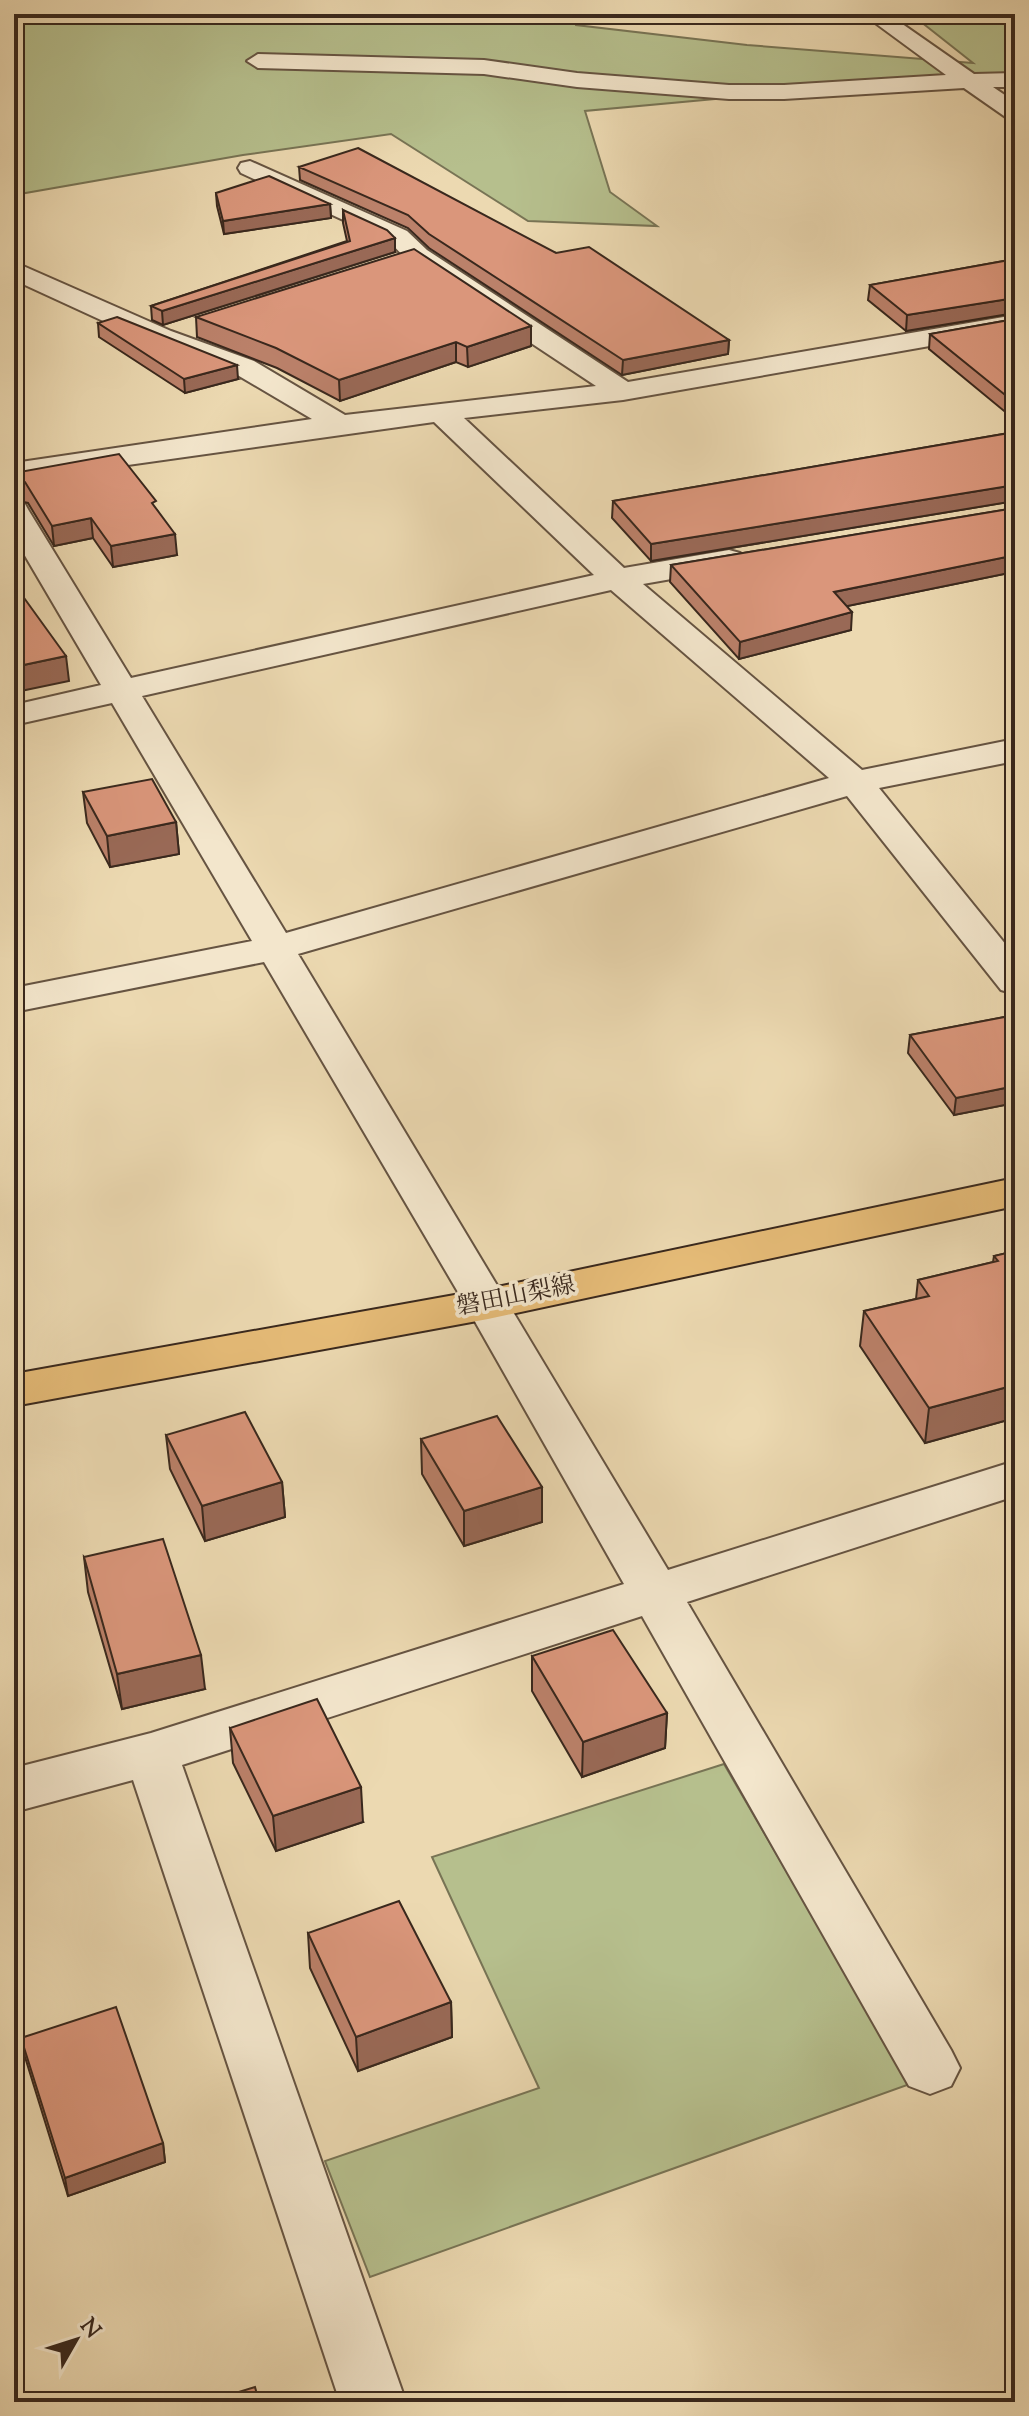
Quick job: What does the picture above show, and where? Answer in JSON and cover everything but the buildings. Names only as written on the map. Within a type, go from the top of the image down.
[{"type":"main road","name":"磐田山梨線","points":[[14,1390],[488,1304],[1015,1192]]},
{"type":"street","points":[[874,14],[1015,113]]},
{"type":"street","points":[[258,61],[484,67],[577,80],[729,92],[1015,80]]},
{"type":"street","points":[[250,168],[398,236],[418,256],[623,391]]},
{"type":"street","points":[[388,265],[418,256]]},
{"type":"street","points":[[14,270],[161,337],[244,367],[340,424]]},
{"type":"street","points":[[161,337],[206,322]]},
{"type":"street","points":[[14,472],[340,424],[623,391],[1015,323]]},
{"type":"street","points":[[442,413],[617,579],[855,782],[1015,982]]},
{"type":"street","points":[[14,511],[658,1592],[930,2068]]},
{"type":"street","points":[[14,715],[617,579],[755,556]]},
{"type":"street","points":[[14,1000],[276,948],[855,782],[1015,750]]},
{"type":"street","points":[[14,1790],[151,1754],[1015,1478]]},
{"type":"street","points":[[151,1754],[373,2402]]},
{"type":"green space","points":[[14,14],[574,14],[576,25],[747,45],[973,63],[911,14],[1015,14],[1015,81],[825,89],[585,111],[610,192],[657,226],[528,221],[391,134],[243,155],[14,195]]},
{"type":"green space","points":[[724,1764],[910,2084],[370,2277],[325,2161],[539,2088],[432,1857]]}]
